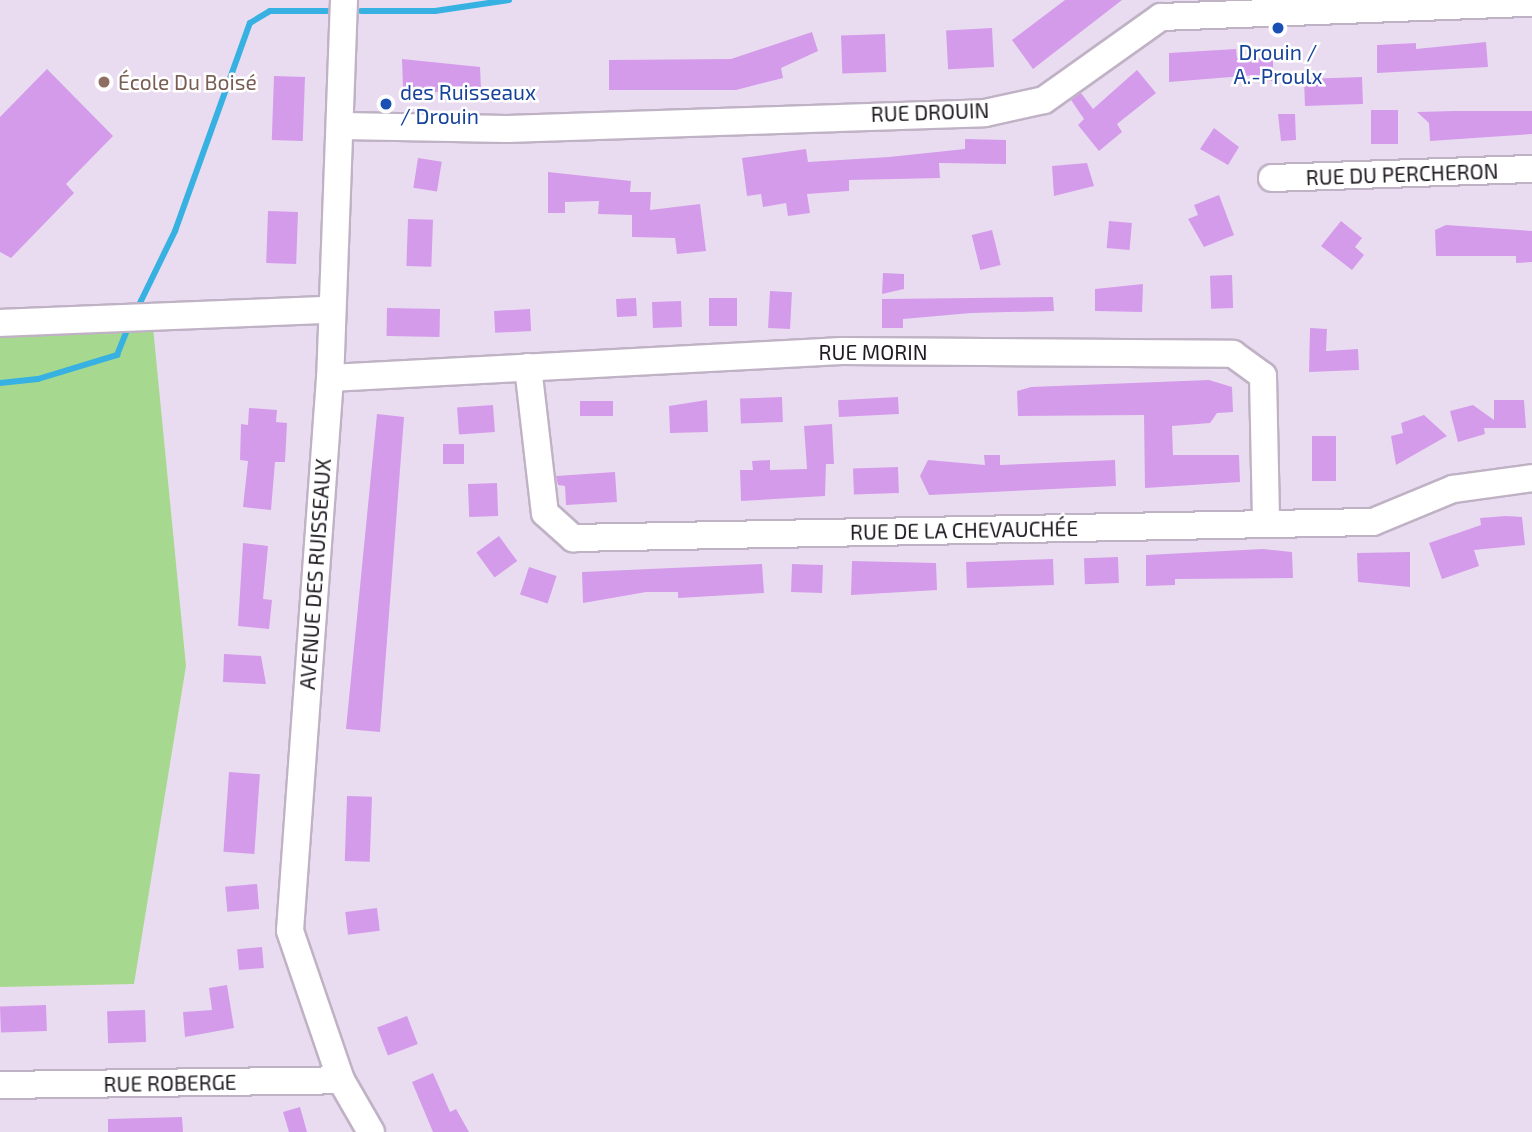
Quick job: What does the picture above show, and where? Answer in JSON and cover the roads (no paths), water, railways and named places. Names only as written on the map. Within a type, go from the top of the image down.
[{"type":"street","name":"AVENUE DES RUISSEAUX","points":[[344,0],[342,126],[329,310],[330,378],[290,931],[341,1080],[371,1132]]},
{"type":"street","name":"RUE DROUIN","points":[[342,126],[507,129],[985,113],[1044,100],[1161,16],[1276,4],[1532,3]]},
{"type":"street","name":"RUE DU PERCHERON","points":[[1272,178],[1532,169]]},
{"type":"street","points":[[0,323],[329,310]]},
{"type":"street","name":"RUE MORIN","points":[[330,378],[842,351],[1233,354],[1263,376],[1266,523]]},
{"type":"street","name":"RUE DE LA CHEVAUCHÉE","points":[[528,367],[545,513],[573,538],[1373,522],[1453,489],[1532,478]]},
{"type":"street","name":"RUE ROBERGE","points":[[0,1085],[341,1080]]},
{"type":"waterway","points":[[361,11],[435,11],[509,0]]},
{"type":"waterway","points":[[138,307],[175,231],[250,23],[270,11],[327,11]]},
{"type":"waterway","points":[[0,383],[38,379],[117,355],[128,328]]},
{"type":"place","name":"Drouin / A.-Proulx","points":[[1278,28]]},
{"type":"place","name":"École Du Boisé","points":[[104,82]]},
{"type":"place","name":"des Ruisseaux / Drouin","points":[[386,104]]}]
